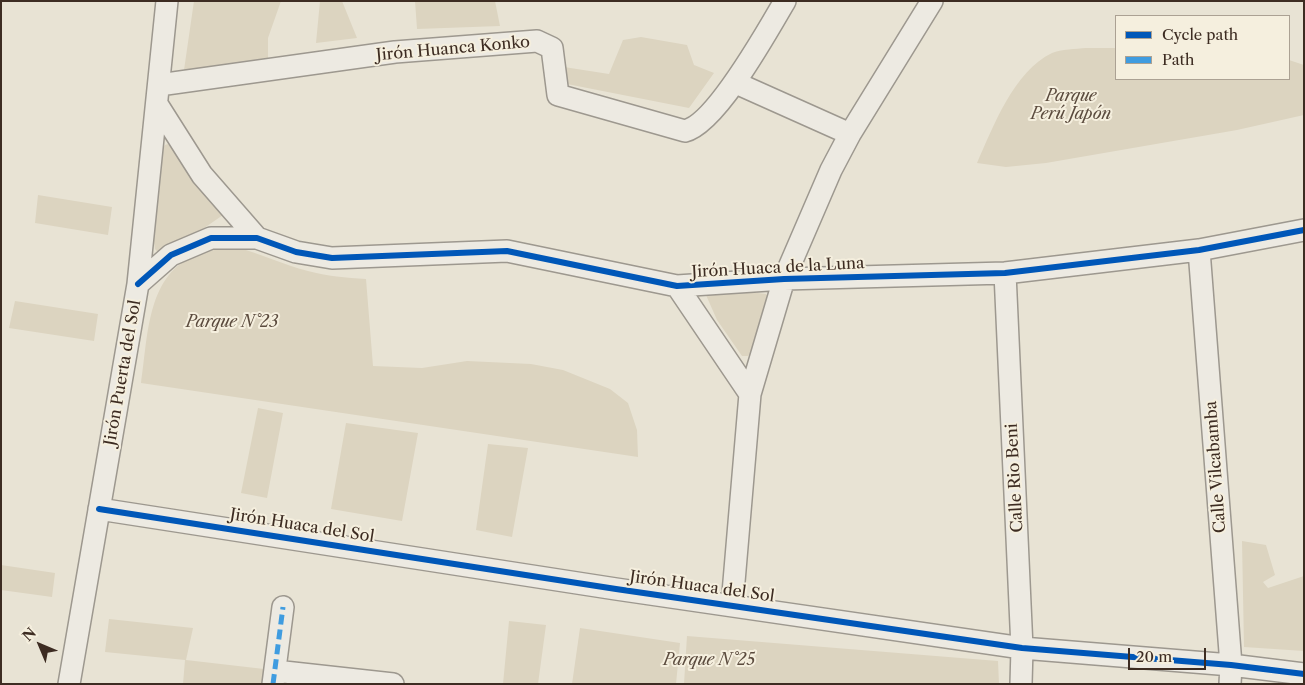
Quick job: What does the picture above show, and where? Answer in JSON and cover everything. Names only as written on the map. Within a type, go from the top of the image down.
[{"type":"street","name":"Jirón Puerta del Sol","points":[[70,684],[138,284],[167,1]]},
{"type":"street","name":"Jirón Huanca Konko","points":[[158,95],[395,52],[537,41],[552,48],[558,95],[685,131],[695,127],[736,83],[785,1]]},
{"type":"street","points":[[732,605],[750,394],[784,279],[831,170],[850,134],[932,1]]},
{"type":"street","points":[[736,83],[850,134]]},
{"type":"street","points":[[158,95],[202,176],[257,238]]},
{"type":"street","name":"Jirón Huaca de la Luna","points":[[257,238],[296,252],[332,258],[507,251],[677,286],[784,279],[1006,273],[1199,250],[1304,230]]},
{"type":"street","points":[[138,284],[171,255],[211,238],[257,238]]},
{"type":"street","name":"Calle Vilcabamba","points":[[1199,250],[1231,674]]},
{"type":"street","name":"Calle Rio Beni","points":[[1006,273],[1022,648],[1021,684]]},
{"type":"street","points":[[677,286],[750,394]]},
{"type":"street","name":"Jirón Huaca del Sol","points":[[99,508],[1022,648],[1231,674],[1304,674]]},
{"type":"street","points":[[283,607],[274,678],[393,684]]},
{"type":"green space","points":[[194,1],[281,1],[268,38],[268,62],[184,70]]},
{"type":"green space","points":[[320,1],[342,1],[357,38],[316,43]]},
{"type":"green space","points":[[415,1],[495,1],[500,26],[417,29]]},
{"type":"green space","points":[[641,37],[687,45],[694,65],[714,73],[689,108],[567,84],[564,67],[609,74],[623,40]]},
{"type":"green space","name":"Parque Perú Japón","points":[[1115,48],[1115,80],[1290,80],[1290,60],[1304,65],[1304,115],[1237,130],[1046,163],[1006,167],[977,163],[1006,101],[1026,73],[1039,61],[1052,53],[1064,50]]},
{"type":"green space","points":[[168,144],[223,210],[223,215],[168,253],[160,255],[155,249],[153,237],[162,150]]},
{"type":"green space","points":[[38,195],[112,207],[108,235],[35,223]]},
{"type":"green space","name":"Parque N°23","points":[[235,247],[308,271],[366,279],[373,366],[422,368],[467,361],[531,364],[563,370],[610,389],[628,403],[637,430],[638,457],[141,383],[152,311],[166,279],[178,266],[193,256],[208,251]]},
{"type":"green space","points":[[710,287],[766,294],[769,298],[751,353],[748,356],[742,356],[717,320],[706,295]]},
{"type":"green space","points":[[15,301],[98,314],[94,341],[9,328]]},
{"type":"green space","points":[[258,408],[283,413],[267,498],[241,493]]},
{"type":"green space","points":[[346,423],[418,433],[402,521],[331,509]]},
{"type":"green space","points":[[488,444],[528,448],[512,537],[476,530]]},
{"type":"green space","points":[[1242,541],[1266,545],[1275,575],[1263,582],[1268,588],[1304,576],[1304,651],[1244,647]]},
{"type":"green space","points":[[1,565],[55,573],[52,597],[1,590]]},
{"type":"green space","points":[[109,619],[193,628],[186,660],[264,669],[263,684],[183,684],[185,660],[105,652]]},
{"type":"green space","points":[[509,621],[546,625],[538,684],[503,684]]},
{"type":"green space","points":[[580,628],[680,643],[676,684],[572,684]]},
{"type":"green space","name":"Parque N°25","points":[[687,636],[998,661],[999,684],[684,684]]},
{"type":"marked path","points":[[273,684],[283,607]]},
{"type":"cycle path","points":[[138,284],[171,255],[211,238],[257,238],[296,252],[332,258],[507,251],[677,286],[784,279],[1005,273],[1199,250],[1304,230]]},
{"type":"cycle path","points":[[99,509],[616,589],[1022,648],[1231,665],[1304,674]]}]
